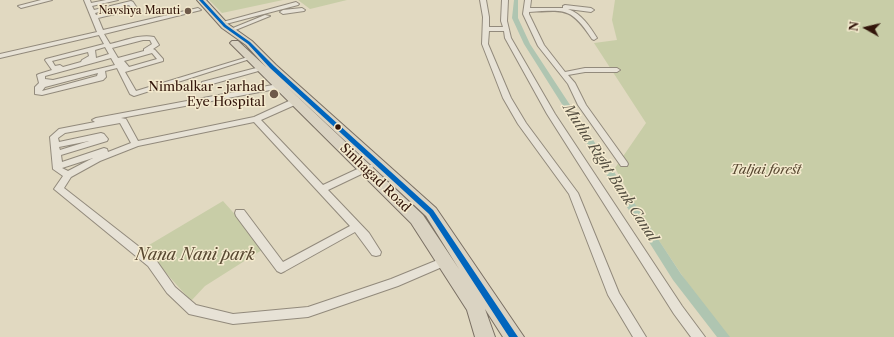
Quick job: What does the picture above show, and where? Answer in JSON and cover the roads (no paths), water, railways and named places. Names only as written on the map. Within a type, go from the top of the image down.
[{"type":"main road","name":"Sinhagad Road","points":[[201,6],[248,43],[372,166],[416,219],[445,261],[475,307],[485,337]]},
{"type":"main road","name":"Sinhagad Road","points":[[201,6],[215,29],[238,46],[294,102],[431,212],[514,337]]},
{"type":"main road","points":[[475,307],[493,337]]},
{"type":"street","points":[[21,6],[49,0]]},
{"type":"street","points":[[91,9],[115,0]]},
{"type":"street","points":[[91,9],[118,0]]},
{"type":"street","points":[[482,0],[486,29],[485,44],[507,98],[522,124],[573,193],[614,295],[640,337]]},
{"type":"street","points":[[505,0],[504,20],[508,29],[508,38],[551,114],[678,310],[699,337]]},
{"type":"street","points":[[91,9],[126,3]]},
{"type":"street","points":[[224,24],[293,3]]},
{"type":"street","points":[[591,10],[558,10],[527,4],[526,14],[541,46],[571,83],[582,105],[624,164]]},
{"type":"street","points":[[100,31],[138,24],[201,6]]},
{"type":"street","points":[[0,56],[54,44],[201,6]]},
{"type":"street","points":[[91,9],[102,13]]},
{"type":"street","points":[[91,9],[107,45],[134,94],[250,58]]},
{"type":"street","points":[[224,24],[275,13],[302,10]]},
{"type":"street","points":[[570,10],[589,30],[594,38]]},
{"type":"street","points":[[91,49],[93,57],[89,59],[53,68],[48,60],[91,49],[107,45],[142,34],[138,24]]},
{"type":"street","points":[[486,29],[508,29]]},
{"type":"street","points":[[107,45],[148,38],[152,38],[156,45],[153,48],[116,61],[44,73],[41,75],[42,82],[45,82],[116,61],[153,51],[161,60],[127,70],[116,61]]},
{"type":"street","points":[[101,70],[102,76],[100,78],[42,93],[38,92],[39,86],[101,70],[116,61]]},
{"type":"street","points":[[204,84],[260,69]]},
{"type":"street","points":[[564,74],[591,70],[617,70]]},
{"type":"street","points":[[96,120],[278,86]]},
{"type":"street","points":[[58,166],[135,143],[256,119],[294,102]]},
{"type":"street","points":[[256,119],[322,189],[376,252]]},
{"type":"street","points":[[68,175],[62,172],[58,166],[56,154],[54,137],[62,131],[120,120],[123,121],[135,143]]},
{"type":"street","points":[[55,145],[101,136],[104,139],[56,154]]},
{"type":"street","points":[[135,143],[97,159],[68,175],[59,189],[152,263],[171,290],[193,310],[233,319],[308,312],[394,283],[445,261]]},
{"type":"street","points":[[322,189],[372,166]]},
{"type":"street","points":[[240,213],[281,268],[356,227]]},
{"type":"waterway","name":"Mutha Right Bank Canal","points":[[516,0],[515,18],[527,44],[677,277],[724,337]]},
{"type":"place","name":"Navshya Maruti","points":[[188,11]]},
{"type":"place","name":"Nimbalkar - jarhad Eye Hospital","points":[[274,94]]},
{"type":"park label","name":"Taljai forest","points":[[766,170]]},
{"type":"park label","name":"Nana Nani park","points":[[195,255]]}]
